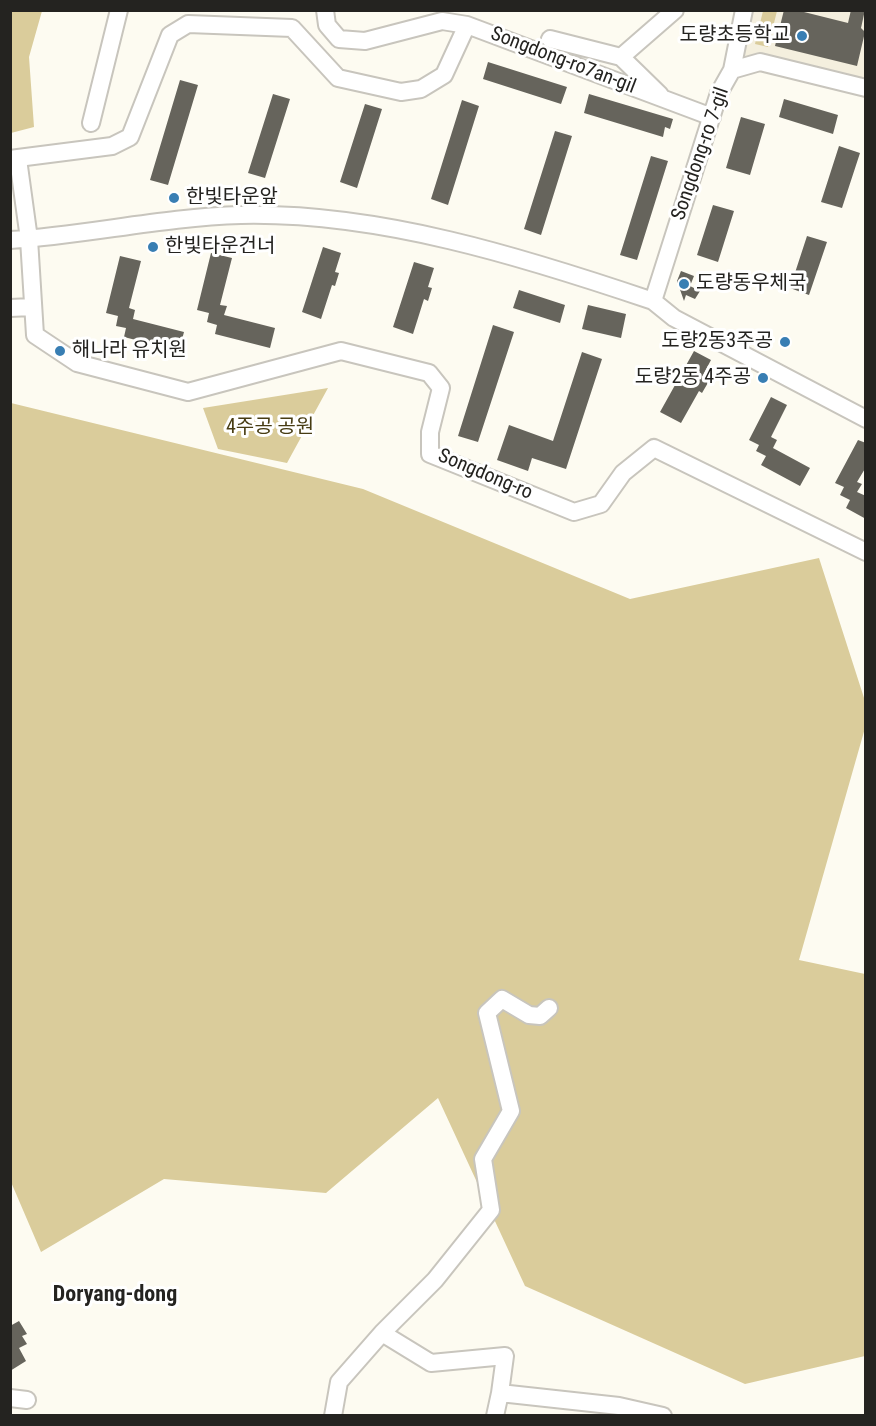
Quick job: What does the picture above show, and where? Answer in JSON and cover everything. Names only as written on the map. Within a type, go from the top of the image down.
[{"type":"street","points":[[91,123],[119,10]]},
{"type":"street","name":"Songdong-ro7an-gil","points":[[325,10],[327,25],[339,39],[365,41],[442,21],[467,24],[712,117]]},
{"type":"street","points":[[621,57],[675,10]]},
{"type":"street","points":[[732,70],[744,10]]},
{"type":"street","name":"Songdong-ro","points":[[467,24],[444,75],[421,89],[401,92],[338,78],[292,28],[188,24],[170,35],[130,137],[112,146],[14,159],[29,239],[35,336],[77,363],[188,392],[341,351],[429,373],[441,388],[430,432],[430,454],[574,512],[601,504],[623,474],[654,448],[866,552]]},
{"type":"street","points":[[550,39],[621,57],[664,99]]},
{"type":"street","name":"Songdong-ro 7-gil","points":[[653,301],[719,93],[732,70],[760,62],[866,88]]},
{"type":"street","points":[[10,240],[241,215],[324,219],[404,230],[516,260],[653,301],[674,318],[866,419]]},
{"type":"street","points":[[10,308],[32,307]]},
{"type":"street","points":[[333,1416],[339,1382],[382,1333],[435,1280],[490,1210],[483,1159],[512,1112],[487,1013],[502,999],[529,1015],[540,1016],[549,1008]]},
{"type":"street","points":[[382,1333],[431,1363],[506,1356],[495,1416]]},
{"type":"street","points":[[500,1393],[663,1416]]},
{"type":"shaded area","name":"도량초등학교","points":[[744,11],[865,11],[865,88],[760,62],[732,70]]},
{"type":"green space","points":[[11,10],[42,11],[29,57],[34,127],[11,133]]},
{"type":"green space","points":[[763,11],[777,11],[768,47],[755,44]]},
{"type":"green space","name":"4주공 공원","points":[[328,388],[287,463],[218,449],[203,408]]},
{"type":"green space","points":[[11,403],[363,489],[630,599],[819,558],[865,701],[865,728],[799,960],[865,974],[865,1356],[745,1384],[525,1286],[438,1098],[326,1193],[164,1179],[41,1252],[11,1182]]},
{"type":"building","points":[[784,10],[796,10],[848,23],[851,10],[865,10],[861,28],[865,32],[857,66],[775,46]]},
{"type":"building","points":[[488,62],[567,87],[561,104],[483,79]]},
{"type":"building","points":[[180,80],[198,85],[168,185],[150,180]]},
{"type":"building","points":[[273,94],[290,99],[265,178],[248,173]]},
{"type":"building","points":[[589,94],[673,119],[670,129],[665,127],[663,137],[584,113]]},
{"type":"building","points":[[784,99],[838,115],[833,134],[779,117]]},
{"type":"building","points":[[462,100],[479,106],[448,205],[431,199]]},
{"type":"building","points":[[365,104],[382,109],[357,188],[340,182]]},
{"type":"building","points":[[741,117],[765,124],[750,175],[726,168]]},
{"type":"building","points":[[555,131],[572,136],[541,235],[524,229]]},
{"type":"building","points":[[839,146],[860,153],[842,208],[821,202]]},
{"type":"building","points":[[651,156],[668,161],[637,260],[620,255]]},
{"type":"building","points":[[713,205],[734,211],[718,262],[697,255]]},
{"type":"building","points":[[807,236],[827,242],[809,295],[790,288]]},
{"type":"building","points":[[323,247],[341,253],[335,272],[339,273],[335,286],[332,285],[321,319],[302,312]]},
{"type":"building","points":[[211,253],[232,258],[220,305],[227,306],[224,315],[275,328],[270,348],[215,334],[217,325],[207,322],[209,313],[197,310]]},
{"type":"building","points":[[120,256],[141,261],[129,308],[135,310],[133,319],[184,332],[179,351],[124,337],[126,328],[116,326],[118,316],[106,313]]},
{"type":"building","points":[[414,262],[434,268],[428,287],[432,288],[428,301],[424,299],[413,334],[393,327]]},
{"type":"building","name":"도량동우체국","points":[[681,271],[694,276],[690,286],[700,291],[695,299],[686,295],[684,301],[677,281]]},
{"type":"building","points":[[519,290],[565,305],[560,323],[513,308]]},
{"type":"building","points":[[588,305],[626,314],[621,338],[582,329]]},
{"type":"building","points":[[493,325],[514,332],[478,442],[458,436]]},
{"type":"building","points":[[694,351],[711,360],[702,377],[709,381],[702,393],[699,391],[681,423],[660,412]]},
{"type":"building","points":[[582,352],[602,359],[566,469],[532,458],[528,471],[497,460],[509,425],[553,441]]},
{"type":"building","points":[[771,397],[787,405],[771,437],[777,440],[773,448],[810,468],[800,486],[761,465],[766,456],[756,451],[759,445],[749,440]]},
{"type":"building","points":[[858,440],[866,443],[866,467],[857,482],[862,484],[857,492],[866,496],[866,519],[846,508],[850,500],[840,495],[844,487],[835,483]]},
{"type":"building","points":[[19,1321],[27,1334],[22,1336],[27,1344],[19,1348],[26,1361],[10,1371],[10,1326]]},
{"type":"place","name":"도량초등학교","points":[[802,36]]},
{"type":"place","name":"한빛타운앞","points":[[174,198]]},
{"type":"place","name":"한빛타운건너","points":[[153,247]]},
{"type":"place","name":"도량동우체국","points":[[684,284]]},
{"type":"place","name":"도량2동3주공","points":[[785,342]]},
{"type":"place","name":"해나라 유치원","points":[[60,351]]},
{"type":"place","name":"도량2동 4주공","points":[[763,378]]},
{"type":"district","name":"Doryang-dong","points":[[115,1295]]}]
